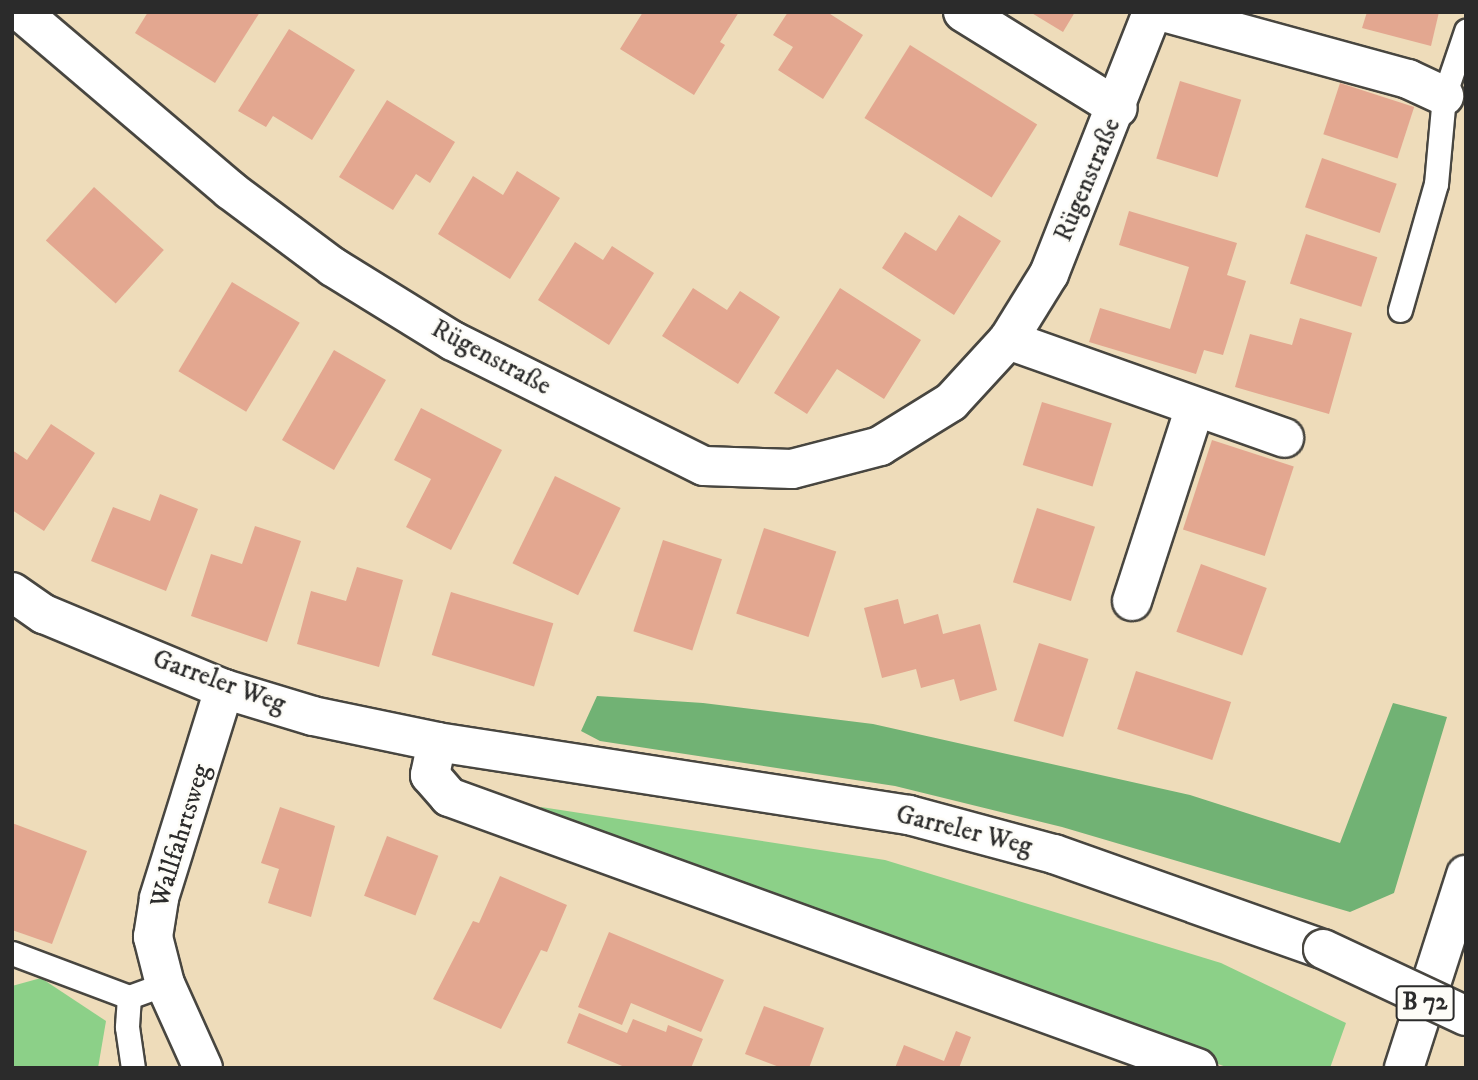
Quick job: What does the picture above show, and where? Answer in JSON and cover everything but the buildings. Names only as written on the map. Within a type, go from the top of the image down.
[{"type":"main road","name":"Rügenstraße","points":[[21,12],[230,190],[333,267],[453,341],[704,466],[792,469],[880,446],[951,402],[1008,340],[1049,274],[1118,108],[1152,12]]},
{"type":"main road","points":[[963,12],[1118,108]]},
{"type":"main road","points":[[1163,12],[1408,79],[1444,96]]},
{"type":"main road","points":[[1008,340],[1284,438]]},
{"type":"main road","points":[[1132,601],[1195,407]]},
{"type":"main road","name":"Garreler Weg","points":[[12,592],[44,614],[224,689],[313,716],[437,742],[909,815],[1054,854],[1323,949],[1466,1016]]},
{"type":"main road","name":"Wallfahrtsweg","points":[[203,1068],[165,984],[153,937],[159,898],[224,689]]},
{"type":"main road","points":[[437,742],[430,775],[449,797],[1197,1068]]},
{"type":"main road","name":"B 72","points":[[1404,1068],[1466,875]]},
{"type":"lane","points":[[1400,310],[1436,184],[1444,96],[1466,31]]},
{"type":"lane","points":[[12,953],[129,997],[165,984]]},
{"type":"lane","points":[[129,997],[127,1027],[133,1068]]},
{"type":"green space","points":[[597,696],[703,703],[873,724],[1190,795],[1340,843],[1393,703],[1447,717],[1394,893],[1350,912],[1062,827],[895,786],[600,741],[581,731]]},
{"type":"green space","points":[[541,807],[885,860],[1221,963],[1346,1023],[1330,1068],[1229,1068],[537,815]]},
{"type":"green space","points":[[41,978],[106,1021],[98,1068],[12,1068],[12,986]]}]
